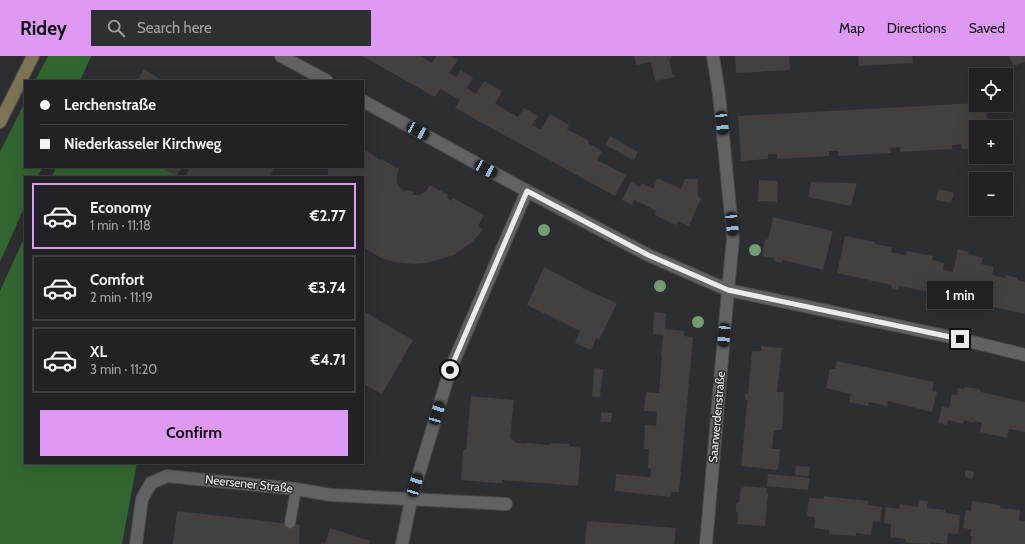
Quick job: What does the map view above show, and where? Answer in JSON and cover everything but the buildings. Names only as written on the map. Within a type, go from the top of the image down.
[{"type":"main road","points":[[0,122],[34,56]]},
{"type":"street","points":[[281,56],[325,80]]},
{"type":"street","name":"Saarwerdenstraße","points":[[706,544],[733,238],[719,94],[713,56]]},
{"type":"street","points":[[364,102],[527,191],[648,255],[728,290],[944,336],[1025,355]]},
{"type":"street","points":[[402,544],[411,500],[450,370],[527,191]]},
{"type":"street","name":"Neersener Straße","points":[[136,544],[142,499],[151,483],[167,476],[296,489],[331,495],[506,504]]},
{"type":"lane","points":[[290,523],[296,489]]},
{"type":"green space","points":[[48,56],[91,56],[80,80],[36,80]]},
{"type":"green space","points":[[24,104],[24,168],[42,168],[38,176],[24,176],[24,208],[0,262],[0,152]]},
{"type":"green space","points":[[56,168],[163,168],[177,176],[52,176]]},
{"type":"green space","points":[[24,238],[24,464],[137,464],[122,544],[0,544],[0,291]]},
{"type":"route","points":[[450,370],[527,191],[648,255],[728,290],[960,339]]}]
